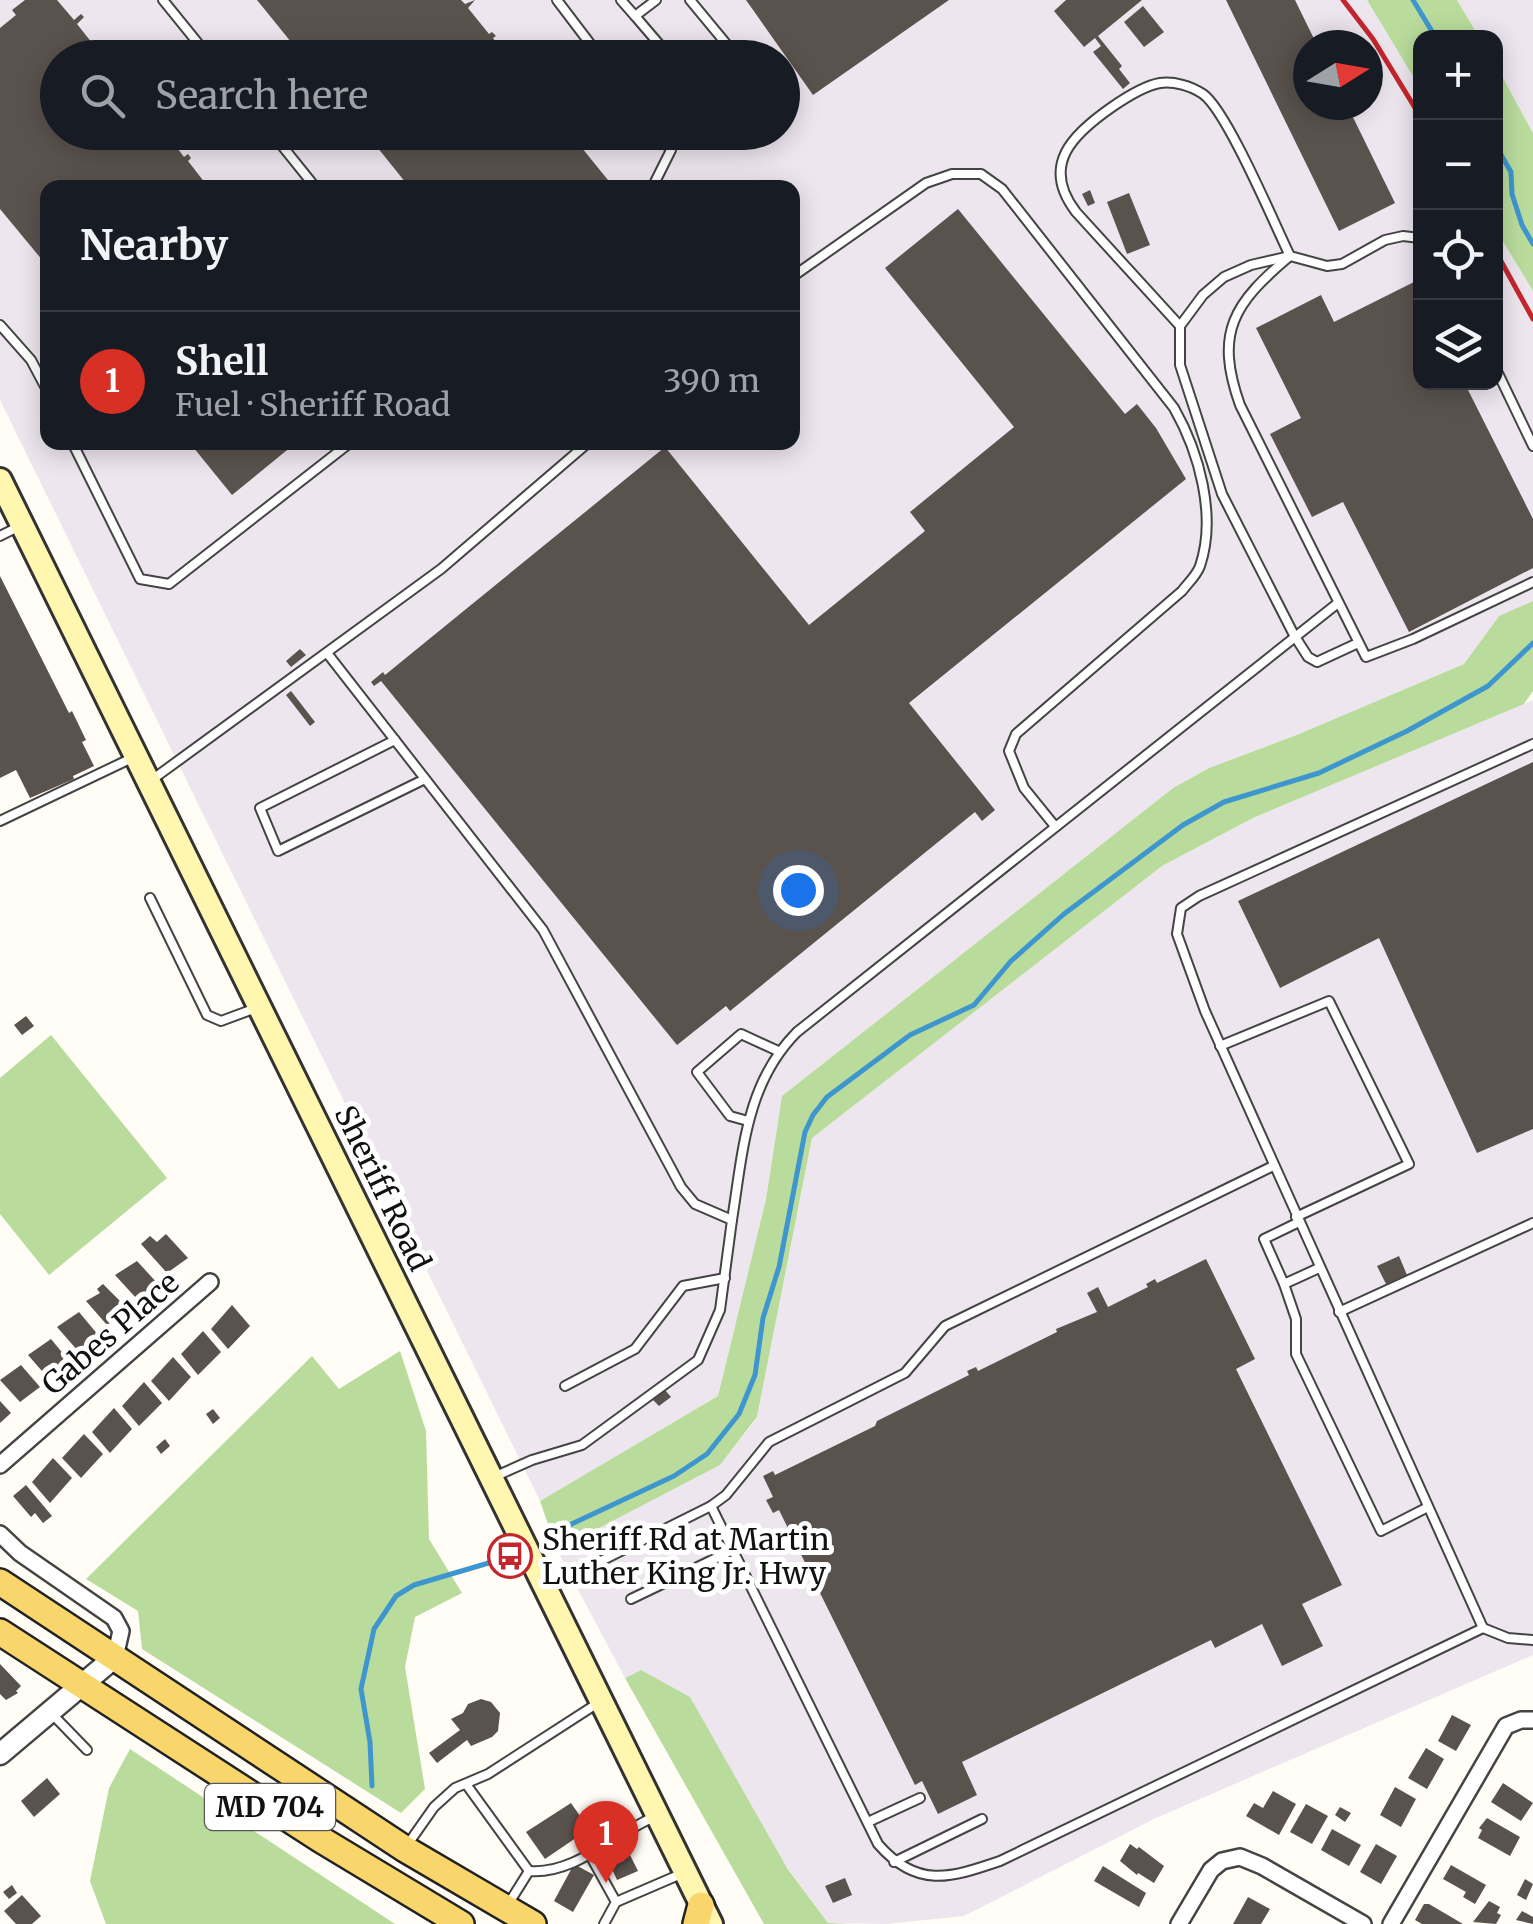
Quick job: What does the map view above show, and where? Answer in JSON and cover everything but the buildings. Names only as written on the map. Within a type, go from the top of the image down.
[{"type":"main road","name":"Sheriff Road","points":[[0,480],[686,1872],[703,1918]]},
{"type":"main road","name":"MD 704","points":[[0,1582],[405,1849],[533,1924]]},
{"type":"main road","name":"MD 704","points":[[0,1632],[320,1839],[461,1924]]},
{"type":"street","name":"Gabes Place","points":[[0,1465],[210,1282]]},
{"type":"street","points":[[0,1534],[20,1553],[114,1618],[121,1632],[115,1658],[0,1754]]},
{"type":"street","points":[[1391,1924],[1496,1739],[1509,1724],[1533,1720]]},
{"type":"street","points":[[1179,1924],[1218,1864],[1240,1858],[1262,1866],[1363,1924]]},
{"type":"lane","points":[[164,0],[196,40]]},
{"type":"lane","points":[[557,0],[587,40]]},
{"type":"lane","points":[[621,0],[655,40]]},
{"type":"lane","points":[[635,16],[656,0]]},
{"type":"lane","points":[[690,0],[723,40]]},
{"type":"lane","points":[[1180,326],[1065,198],[1060,171],[1065,149],[1087,124],[1124,98],[1160,83],[1184,84],[1206,96],[1226,124],[1290,256]]},
{"type":"lane","points":[[285,150],[310,180]]},
{"type":"lane","points":[[656,180],[670,150]]},
{"type":"lane","points":[[800,270],[926,182],[952,174],[981,174],[1002,189],[1174,408],[1187,431],[1202,484],[1206,522],[1200,568],[1182,591],[1016,734],[1009,751],[1024,788],[1054,825]]},
{"type":"lane","points":[[1358,642],[1317,662],[1308,657],[1294,635],[1222,494],[1180,365],[1180,326],[1203,295],[1224,277],[1270,258],[1290,256],[1327,266],[1342,264],[1385,240],[1413,237]]},
{"type":"lane","points":[[1290,256],[1252,290],[1234,321],[1228,349],[1229,374],[1240,405],[1366,657],[1533,582]]},
{"type":"lane","points":[[0,325],[32,360],[40,376]]},
{"type":"lane","points":[[1503,384],[1533,446]]},
{"type":"lane","points":[[76,450],[140,579],[169,584],[340,450]]},
{"type":"lane","points":[[149,782],[441,570],[580,450]]},
{"type":"lane","points":[[0,536],[22,525]]},
{"type":"lane","points":[[492,1478],[532,1460],[582,1445],[698,1360],[720,1310],[748,1121],[759,1085],[778,1051],[1054,825],[1338,602]]},
{"type":"lane","points":[[327,653],[543,930],[681,1187],[694,1204],[732,1220]]},
{"type":"lane","points":[[395,740],[260,808],[278,852],[425,779]]},
{"type":"lane","points":[[1533,744],[1199,896],[1181,908],[1177,934],[1220,1046],[1483,1628],[1508,1638],[1533,1640]]},
{"type":"lane","points":[[0,821],[136,756]]},
{"type":"lane","points":[[150,898],[207,1015],[220,1022],[260,1006]]},
{"type":"lane","points":[[1220,1046],[1329,1001],[1409,1164],[1264,1240],[1296,1319],[1296,1354],[1381,1531],[1428,1506]]},
{"type":"lane","points":[[748,1121],[730,1116],[696,1072],[741,1034],[778,1051]]},
{"type":"lane","points":[[546,1588],[711,1506],[726,1495],[770,1442],[905,1373],[944,1326],[1274,1166]]},
{"type":"lane","points":[[1339,1312],[1533,1223]]},
{"type":"lane","points":[[1284,1284],[1319,1268]]},
{"type":"lane","points":[[566,1386],[635,1350],[684,1286],[725,1278]]},
{"type":"lane","points":[[711,1506],[878,1844],[894,1862],[933,1876],[963,1873],[1000,1860],[1483,1628]]},
{"type":"lane","points":[[631,1599],[733,1550]]},
{"type":"lane","points":[[405,1849],[434,1807],[454,1788],[488,1774],[602,1701]]},
{"type":"lane","points":[[50,1712],[87,1750]]},
{"type":"lane","points":[[466,1784],[529,1871]]},
{"type":"lane","points":[[868,1822],[920,1798]]},
{"type":"lane","points":[[529,1871],[543,1872],[590,1855],[630,1827],[658,1815]]},
{"type":"lane","points":[[894,1862],[982,1818]]},
{"type":"lane","points":[[590,1855],[616,1902]]},
{"type":"lane","points":[[506,1908],[529,1871]]},
{"type":"lane","points":[[604,1924],[616,1902],[686,1872]]},
{"type":"shaded area","points":[[0,0],[1367,0],[1413,76],[1413,390],[1503,390],[1503,242],[1533,291],[1533,601],[1499,616],[1464,664],[1209,768],[1173,788],[782,1096],[766,1199],[718,1396],[540,1501],[0,400]]},
{"type":"shaded area","points":[[1457,0],[1533,0],[1533,133],[1503,78],[1503,30],[1475,30]]},
{"type":"shaded area","points":[[1533,700],[1533,1655],[1156,1818],[964,1916],[887,1924],[828,1923],[641,1670],[625,1678],[557,1550],[720,1465],[757,1418],[812,1138],[1162,866],[1253,818]]},
{"type":"green space","points":[[1367,0],[1457,0],[1475,30],[1413,30],[1413,76]]},
{"type":"green space","points":[[1503,78],[1533,133],[1533,291],[1503,242]]},
{"type":"green space","points":[[1533,601],[1533,691],[1524,704],[1253,818],[1162,866],[812,1138],[757,1417],[720,1465],[557,1550],[540,1501],[718,1396],[766,1199],[782,1096],[1173,788],[1209,768],[1464,664],[1499,616]]},
{"type":"green space","points":[[51,1035],[167,1178],[49,1275],[0,1214],[0,1078]]},
{"type":"green space","points":[[400,1351],[426,1431],[429,1539],[462,1593],[415,1617],[405,1667],[425,1789],[401,1813],[142,1649],[138,1611],[86,1579],[312,1356],[339,1389]]},
{"type":"green space","points":[[641,1670],[690,1697],[787,1868],[828,1923],[850,1924],[764,1924],[625,1678]]},
{"type":"green space","points":[[130,1749],[395,1924],[106,1924],[90,1881],[109,1788]]},
{"type":"waterway","points":[[1413,0],[1431,30]]},
{"type":"waterway","points":[[1503,158],[1511,172],[1512,194],[1522,225],[1533,244]]},
{"type":"waterway","points":[[563,1528],[674,1476],[707,1454],[739,1414],[755,1375],[763,1318],[779,1267],[805,1132],[827,1097],[910,1035],[974,1005],[1011,961],[1064,914],[1183,825],[1224,802],[1319,773],[1407,731],[1488,686],[1533,643]]},
{"type":"waterway","points":[[372,1786],[361,1689],[374,1629],[396,1596],[414,1585],[492,1562]]},
{"type":"railway","points":[[1343,0],[1373,39],[1413,105]]},
{"type":"railway","points":[[1503,265],[1533,319]]},
{"type":"place","name":"Sheriff Rd at Martin Luther King Jr. Hwy","points":[[510,1556]]},
{"type":"place","name":"Shell","points":[[606,1883]]}]
